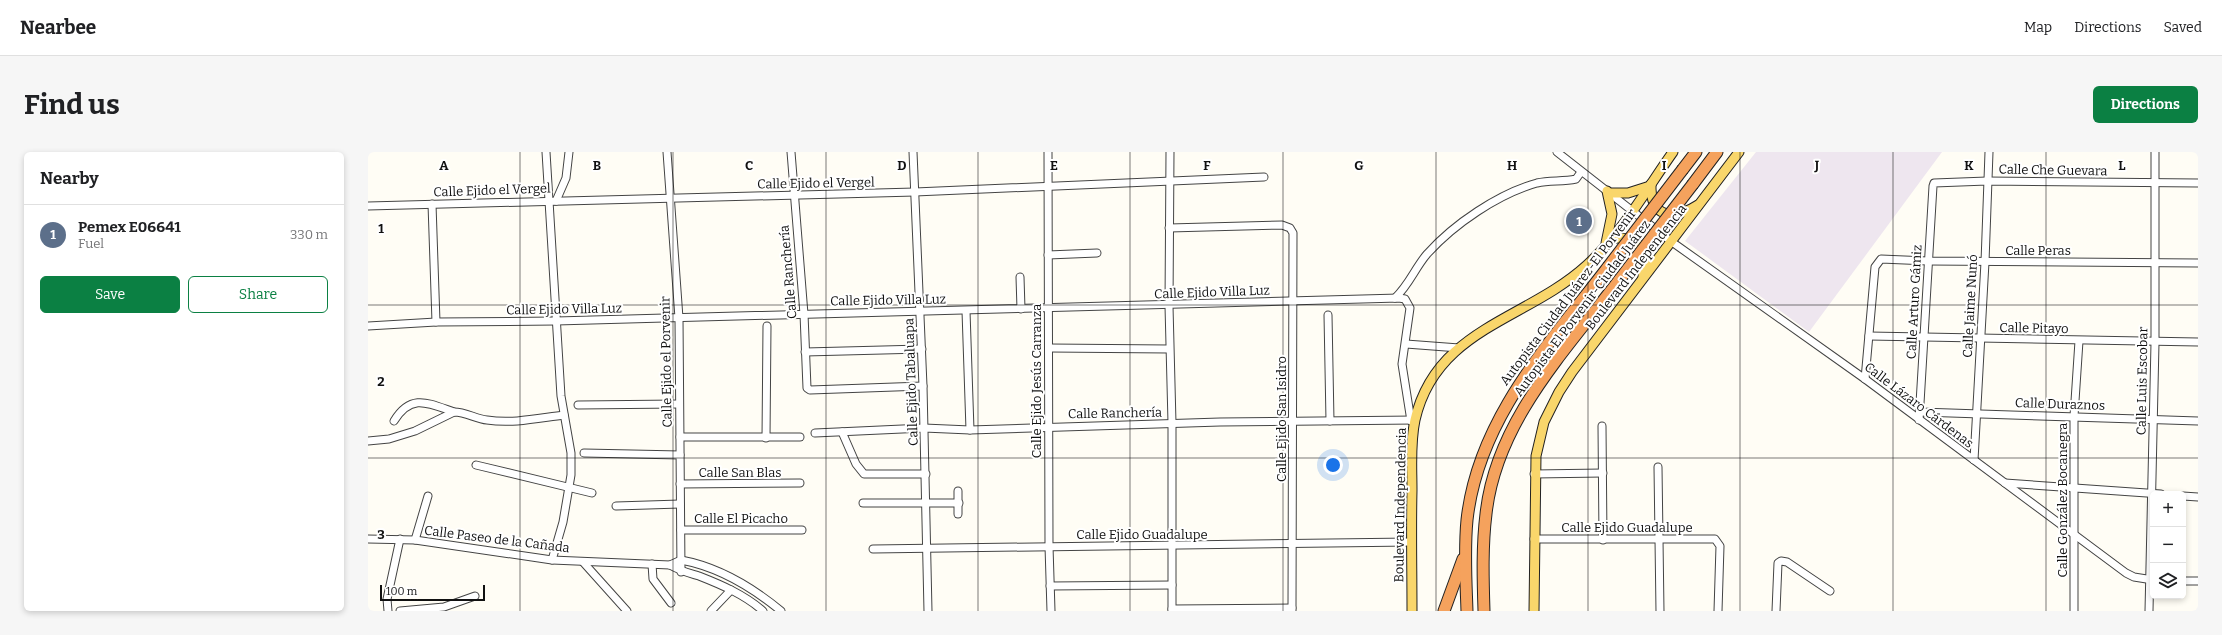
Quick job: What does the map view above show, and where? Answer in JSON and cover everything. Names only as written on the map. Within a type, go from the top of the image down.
[{"type":"highway","name":"Autopista Ciudad Juárez-El Porvenir","points":[[1467,611],[1465,551],[1467,520],[1476,479],[1497,422],[1528,370],[1696,152]]},
{"type":"highway","name":"Autopista El Porvenir-Ciudad Juárez","points":[[1484,611],[1486,513],[1493,477],[1508,437],[1536,388],[1717,152]]},
{"type":"highway","points":[[1444,611],[1465,551]]},
{"type":"main road","name":"Boulevard Independencia","points":[[1412,611],[1411,542],[1413,421],[1429,385],[1442,366],[1459,348],[1478,333],[1568,280],[1608,243],[1673,152]]},
{"type":"main road","name":"Boulevard Independencia","points":[[1534,611],[1534,474],[1541,432],[1559,392],[1739,152]]},
{"type":"main road","points":[[1608,243],[1612,214],[1608,192],[1628,193],[1650,185],[1652,201],[1663,213],[1668,214],[1682,214],[1702,202]]},
{"type":"main road","points":[[1608,243],[1618,238],[1630,240],[1644,250],[1647,261],[1642,282]]},
{"type":"street","points":[[546,152],[552,201],[556,322],[564,415],[571,453],[570,487],[563,522],[552,560]]},
{"type":"street","points":[[552,201],[566,178],[569,152]]},
{"type":"street","name":"Calle Ejido el Porvenir","points":[[667,152],[679,318],[681,572]]},
{"type":"street","name":"Calle Ranchería","points":[[791,152],[804,314],[808,389],[923,386]]},
{"type":"street","name":"Calle Ejido Tabaluapa","points":[[913,152],[927,502],[928,611]]},
{"type":"street","name":"Calle Ejido Jesús Carranza","points":[[1048,152],[1048,546],[1051,611]]},
{"type":"street","points":[[1170,152],[1168,306],[1172,423],[1172,610],[1292,610]]},
{"type":"street","name":"Calle Lázaro Cárdenas","points":[[1557,152],[1631,212],[1865,379],[2126,573],[2150,580]]},
{"type":"street","name":"Calle Jaime Nunó","points":[[1974,460],[1980,339],[1986,262],[1987,181],[1989,152]]},
{"type":"street","name":"Calle Luis Escobar","points":[[2152,491],[2155,343],[2155,152]]},
{"type":"street","points":[[1395,298],[1405,288],[1426,256],[1457,225],[1527,186],[1549,181],[1566,181],[1576,179],[1581,172]]},
{"type":"street","name":"Calle Ejido el Vergel","points":[[368,206],[1048,188],[1264,177]]},
{"type":"street","name":"Calle Che Guevara","points":[[1933,186],[1939,181],[2198,183]]},
{"type":"street","name":"Calle Arturo Gámiz","points":[[1919,420],[1933,186]]},
{"type":"street","points":[[432,204],[436,322]]},
{"type":"street","name":"Calle Ejido San Isidro","points":[[1169,228],[1282,225],[1290,228],[1294,236],[1292,610]]},
{"type":"street","points":[[1048,255],[1097,253]]},
{"type":"street","name":"Calle Peras","points":[[1869,336],[1875,266],[1878,260],[1887,258],[1928,261],[2154,262],[2198,264]]},
{"type":"street","points":[[1020,277],[1021,309]]},
{"type":"street","name":"Calle Ejido Villa Luz","points":[[368,326],[436,322],[556,322],[920,310],[966,311],[1049,309],[1403,298],[1408,302],[1410,308],[1406,344]]},
{"type":"street","points":[[966,311],[970,430]]},
{"type":"street","points":[[1328,315],[1330,421]]},
{"type":"street","points":[[766,438],[767,326]]},
{"type":"street","points":[[1865,379],[1869,336]]},
{"type":"street","name":"Calle Pitayo","points":[[1869,336],[2155,343],[2198,342]]},
{"type":"street","name":"Calle González Bocanegra","points":[[2074,611],[2072,532],[2074,416],[2079,341]]},
{"type":"street","points":[[1413,421],[1402,369],[1406,344],[1459,348]]},
{"type":"street","points":[[1049,348],[1169,349]]},
{"type":"street","points":[[805,352],[922,350]]},
{"type":"street","points":[[394,421],[404,407],[414,403],[430,404],[483,420],[498,422],[520,421],[564,415]]},
{"type":"street","points":[[578,405],[679,404]]},
{"type":"street","points":[[368,441],[389,439],[415,431],[454,412]]},
{"type":"street","name":"Calle Duraznos","points":[[1920,412],[2198,421]]},
{"type":"street","name":"Calle Ranchería","points":[[815,433],[924,428],[970,430],[1048,426],[1172,423],[1413,421]]},
{"type":"street","points":[[1602,426],[1603,540]]},
{"type":"street","points":[[842,432],[856,464],[866,475],[926,474]]},
{"type":"street","points":[[680,437],[800,437]]},
{"type":"street","points":[[584,453],[680,455]]},
{"type":"street","points":[[476,465],[592,493]]},
{"type":"street","points":[[1658,467],[1660,611]]},
{"type":"street","points":[[1534,474],[1602,473]]},
{"type":"street","name":"Calle San Blas","points":[[680,484],[800,483]]},
{"type":"street","points":[[2005,483],[2150,493]]},
{"type":"street","points":[[958,490],[958,514]]},
{"type":"street","points":[[416,540],[428,496]]},
{"type":"street","points":[[2186,496],[2198,497]]},
{"type":"street","points":[[863,503],[959,503]]},
{"type":"street","points":[[616,506],[680,504]]},
{"type":"street","name":"Calle Luis Escobar","points":[[2151,563],[2152,527]]},
{"type":"street","name":"Calle El Picacho","points":[[680,530],[802,530]]},
{"type":"street","name":"Calle Paseo de la Cañada","points":[[368,539],[416,540],[552,560],[670,565],[681,560]]},
{"type":"street","points":[[388,611],[387,600],[400,539]]},
{"type":"street","name":"Calle Ejido Guadalupe","points":[[1534,540],[1715,539],[1718,542],[1718,611]]},
{"type":"street","name":"Calle Ejido Guadalupe","points":[[873,549],[1411,542]]},
{"type":"street","points":[[681,560],[706,566],[740,582],[781,611]]},
{"type":"street","points":[[1776,611],[1776,573],[1779,562],[1784,560],[1830,591]]},
{"type":"street","points":[[583,562],[627,611]]},
{"type":"street","points":[[652,564],[653,579],[671,603]]},
{"type":"street","name":"Calle Paseo de la Cañada","points":[[670,565],[681,572],[699,576],[731,590],[746,598],[763,611]]},
{"type":"street","points":[[2186,581],[2198,581]]},
{"type":"street","points":[[1050,586],[1172,585]]},
{"type":"street","points":[[711,611],[731,590]]},
{"type":"street","points":[[400,611],[444,607],[475,596]]},
{"type":"street","name":"Calle Luis Escobar","points":[[2149,611],[2150,596]]},
{"type":"shaded area","points":[[1756,152],[1942,152],[1809,332],[1685,241]]},
{"type":"place","name":"Pemex E06641","points":[[1579,221]]}]
